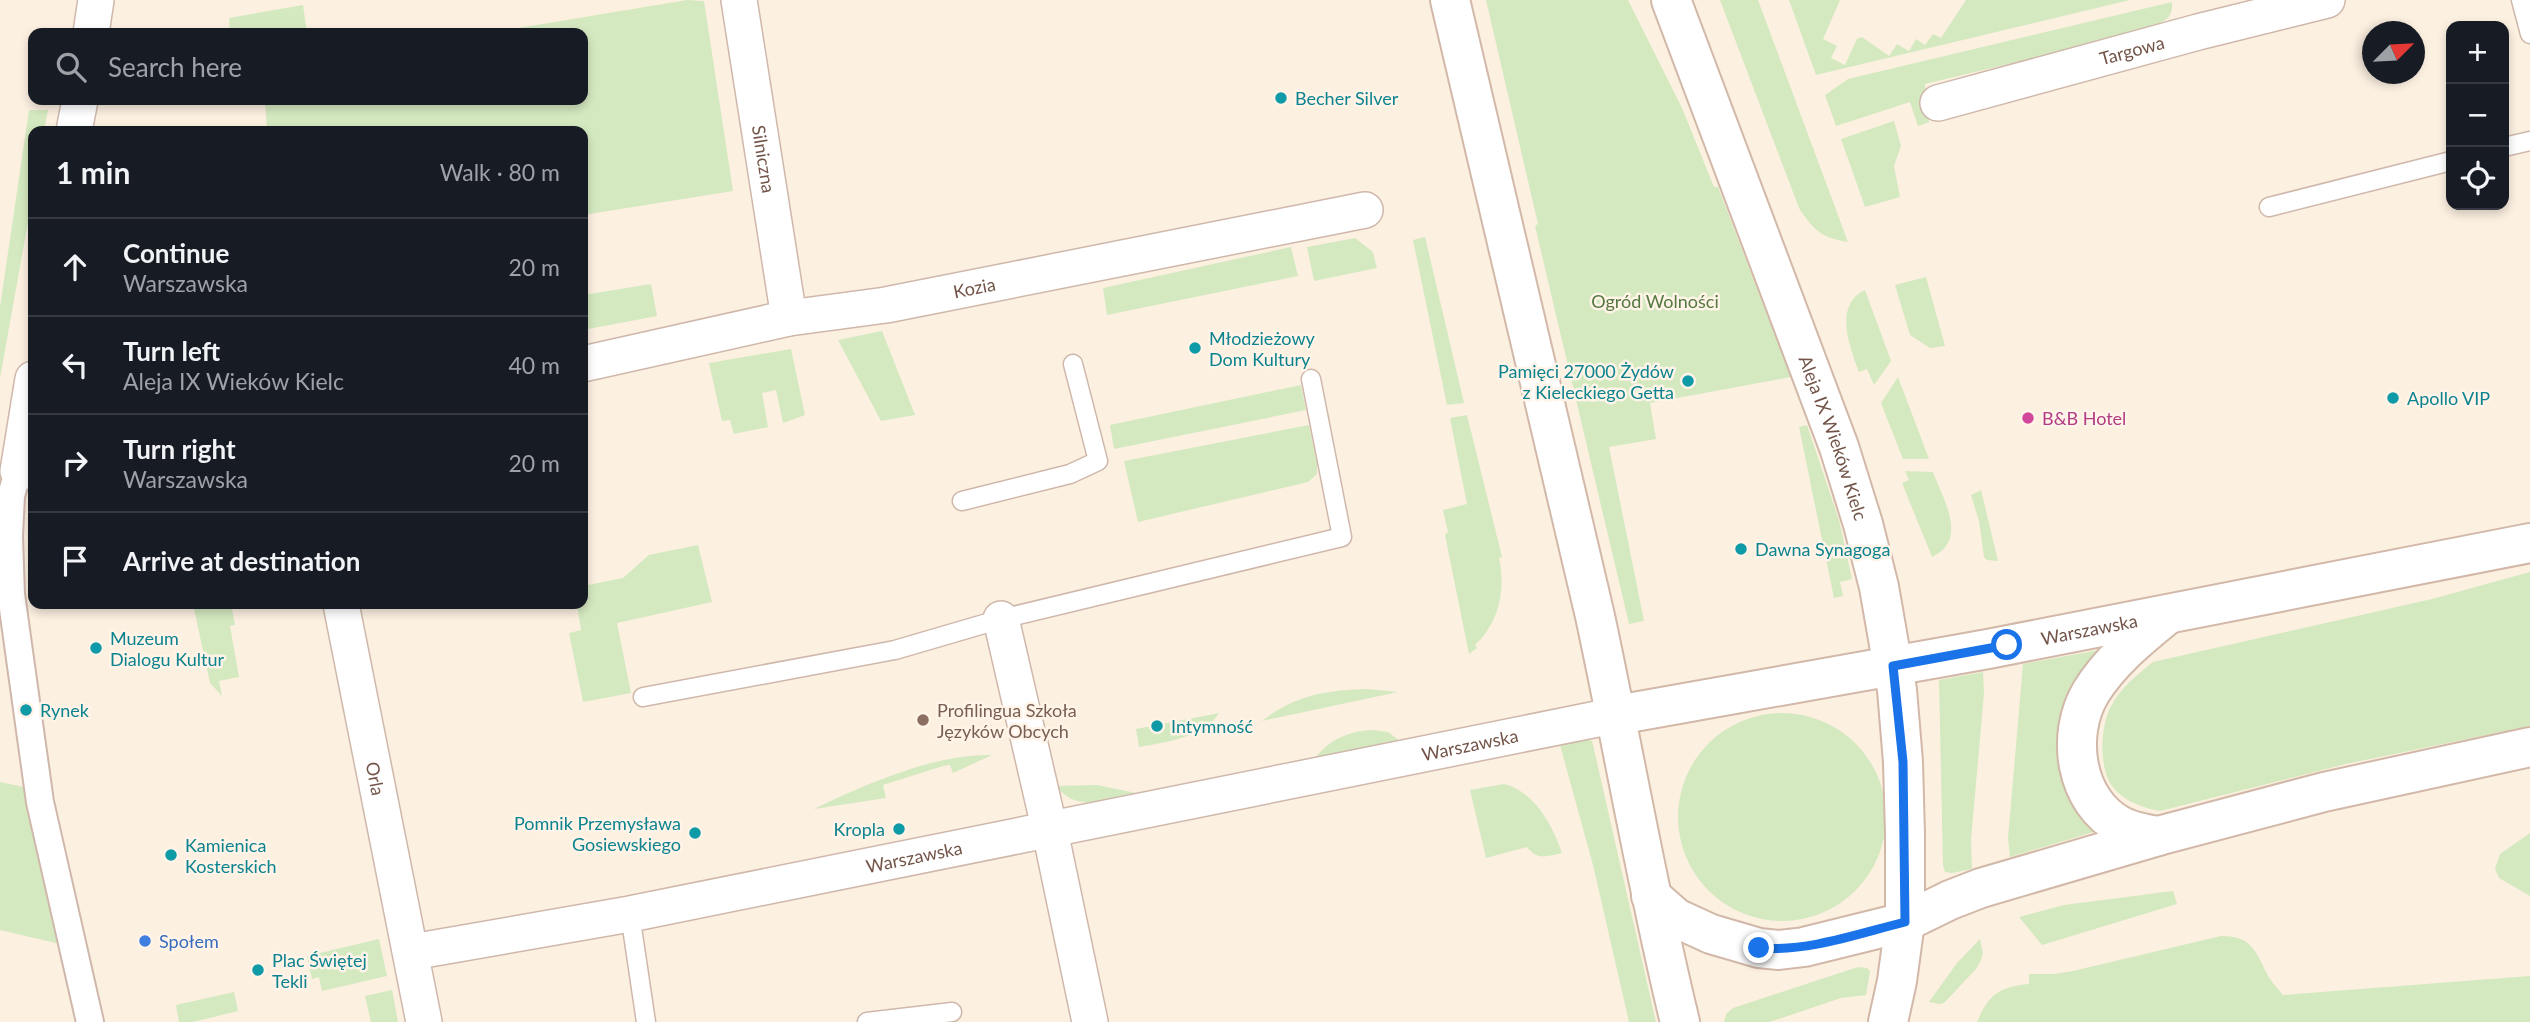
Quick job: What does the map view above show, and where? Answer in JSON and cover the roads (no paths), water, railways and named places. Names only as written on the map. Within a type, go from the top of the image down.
[{"type":"main road","points":[[1450,0],[1617,715],[1651,896],[1680,1022]]},
{"type":"main road","name":"Aleja IX Wieków Kielc","points":[[1671,0],[1839,447],[1876,574],[1893,666],[1903,762],[1905,922],[1888,1022]]},
{"type":"main road","name":"Warszawska","points":[[1617,715],[1893,666],[2530,543]]},
{"type":"main road","points":[[2158,836],[2136,832],[2119,825],[2096,805],[2080,771],[2078,736],[2089,695],[2100,679],[2126,649],[2171,613]]},
{"type":"main road","points":[[1651,896],[1676,918],[1694,927],[1759,948],[1779,950],[1804,947],[1905,922],[1981,888],[2158,836],[2324,792],[2530,747]]},
{"type":"street","points":[[92,28],[96,0]]},
{"type":"street","name":"Silniczna","points":[[739,0],[789,318]]},
{"type":"street","name":"Targowa","points":[[1938,103],[2327,0]]},
{"type":"street","points":[[75,126],[79,105]]},
{"type":"street","name":"Kozia","points":[[588,363],[789,318],[886,305],[1365,210]]},
{"type":"street","points":[[28,445],[26,471],[11,496],[11,594],[40,802],[90,1022]]},
{"type":"street","name":"Orla","points":[[342,609],[412,953]]},
{"type":"street","points":[[1001,619],[1050,831],[1090,1022]]},
{"type":"street","name":"Warszawska","points":[[412,953],[629,914],[1050,831],[1617,715]]},
{"type":"street","points":[[412,953],[424,1022]]},
{"type":"lane","points":[[2521,0],[2530,34]]},
{"type":"lane","points":[[2509,146],[2530,141]]},
{"type":"lane","points":[[2269,207],[2446,161]]},
{"type":"lane","points":[[962,501],[1070,474],[1098,461],[1073,364]]},
{"type":"lane","points":[[643,697],[895,650],[1001,619],[1342,537],[1311,379]]},
{"type":"lane","points":[[629,914],[646,1022]]},
{"type":"lane","points":[[867,1022],[952,1012]]},
{"type":"place","name":"Becher Silver","points":[[1281,98]]},
{"type":"place","name":"Młodzieżowy Dom Kultury","points":[[1195,348]]},
{"type":"place","name":"Pamięci 27000 Żydów z Kieleckiego Getta","points":[[1688,381]]},
{"type":"place","name":"Apollo VIP","points":[[2393,398]]},
{"type":"place","name":"B&B Hotel","points":[[2028,418]]},
{"type":"place","name":"Dawna Synagoga","points":[[1741,549]]},
{"type":"place","name":"Muzeum Dialogu Kultur","points":[[96,648]]},
{"type":"place","name":"Rynek","points":[[26,710]]},
{"type":"place","name":"Profilingua Szkoła Języków Obcych","points":[[923,720]]},
{"type":"place","name":"Intymność","points":[[1157,726]]},
{"type":"place","name":"Kropla","points":[[899,829]]},
{"type":"place","name":"Pomnik Przemysława Gosiewskiego","points":[[695,833]]},
{"type":"place","name":"Kamienica Kosterskich","points":[[171,855]]},
{"type":"place","name":"Społem","points":[[145,941]]},
{"type":"place","name":"Plac Świętej Tekli","points":[[258,970]]},
{"type":"park label","name":"Ogród Wolności","points":[[1655,301]]}]
